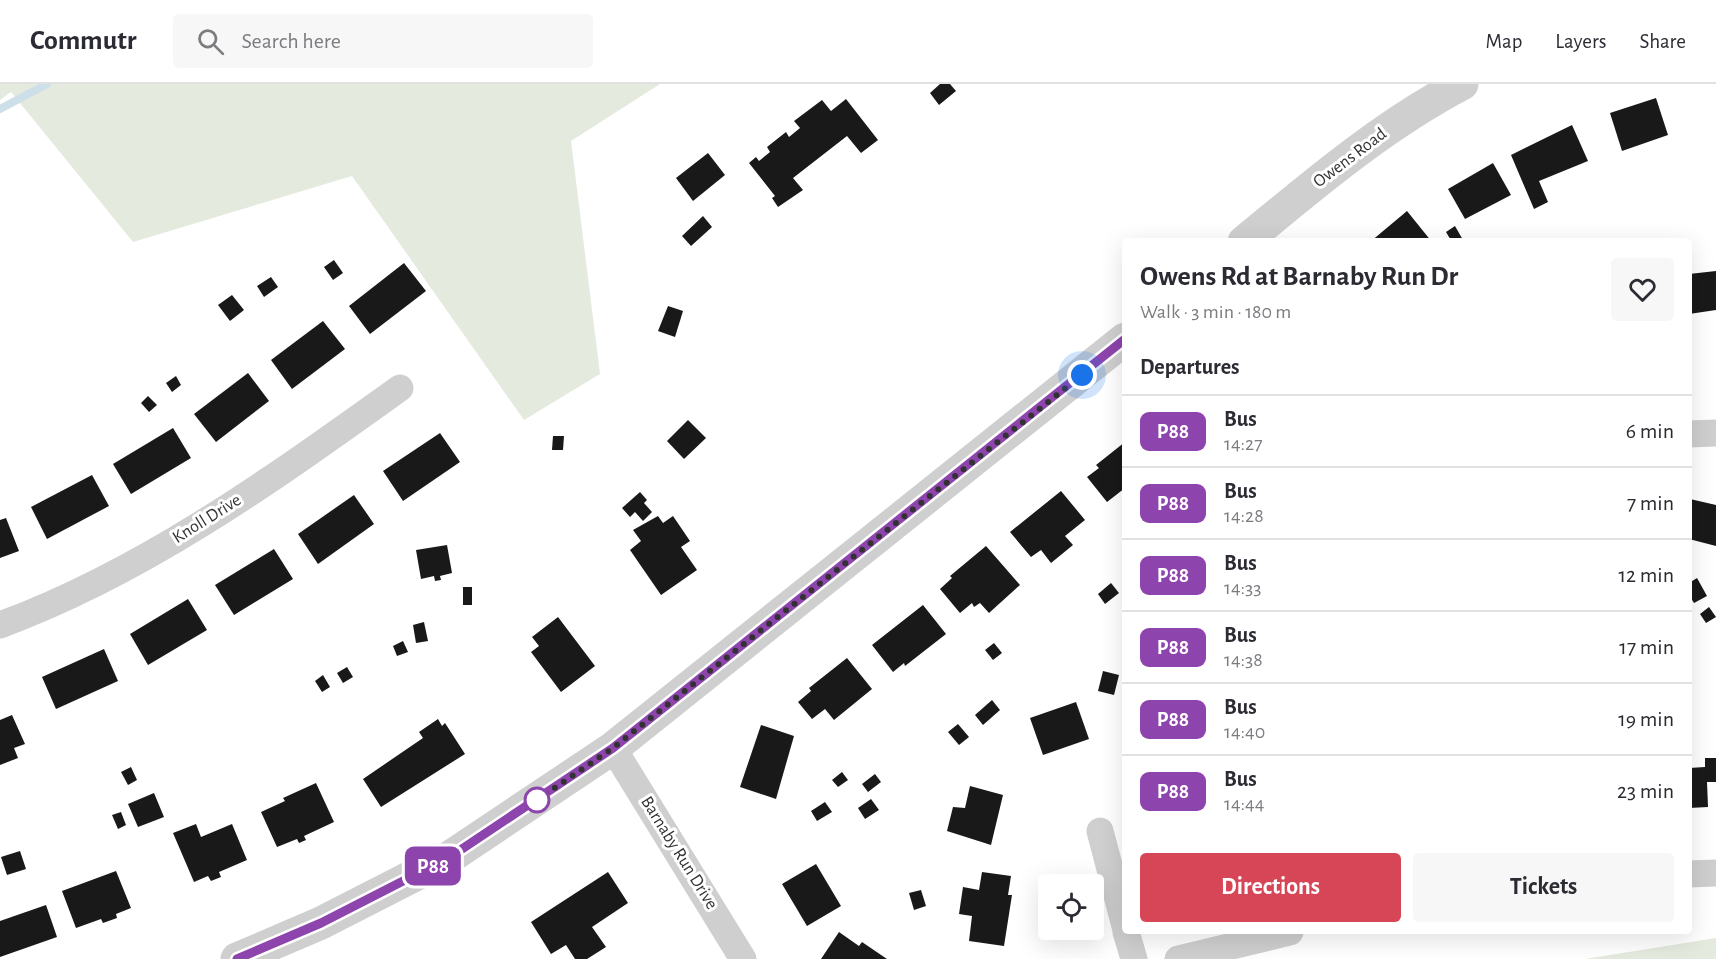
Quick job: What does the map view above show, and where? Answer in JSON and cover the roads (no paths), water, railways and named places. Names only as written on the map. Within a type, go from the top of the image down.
[{"type":"street","name":"Owens Road","points":[[1249,238],[1347,159],[1402,119],[1462,84]]},
{"type":"street","points":[[237,959],[321,923],[450,857],[613,748],[1122,341]]},
{"type":"street","name":"Knoll Drive","points":[[0,625],[31,614],[190,531],[281,472],[400,388]]},
{"type":"street","points":[[1692,434],[1716,432]]},
{"type":"street","name":"Barnaby Run Drive","points":[[613,748],[743,959]]},
{"type":"street","points":[[1100,831],[1122,915]]},
{"type":"street","points":[[1692,874],[1716,873]]},
{"type":"street","points":[[1127,934],[1134,959]]},
{"type":"street","points":[[1178,959],[1282,934]]},
{"type":"waterway","points":[[0,109],[47,84]]}]
